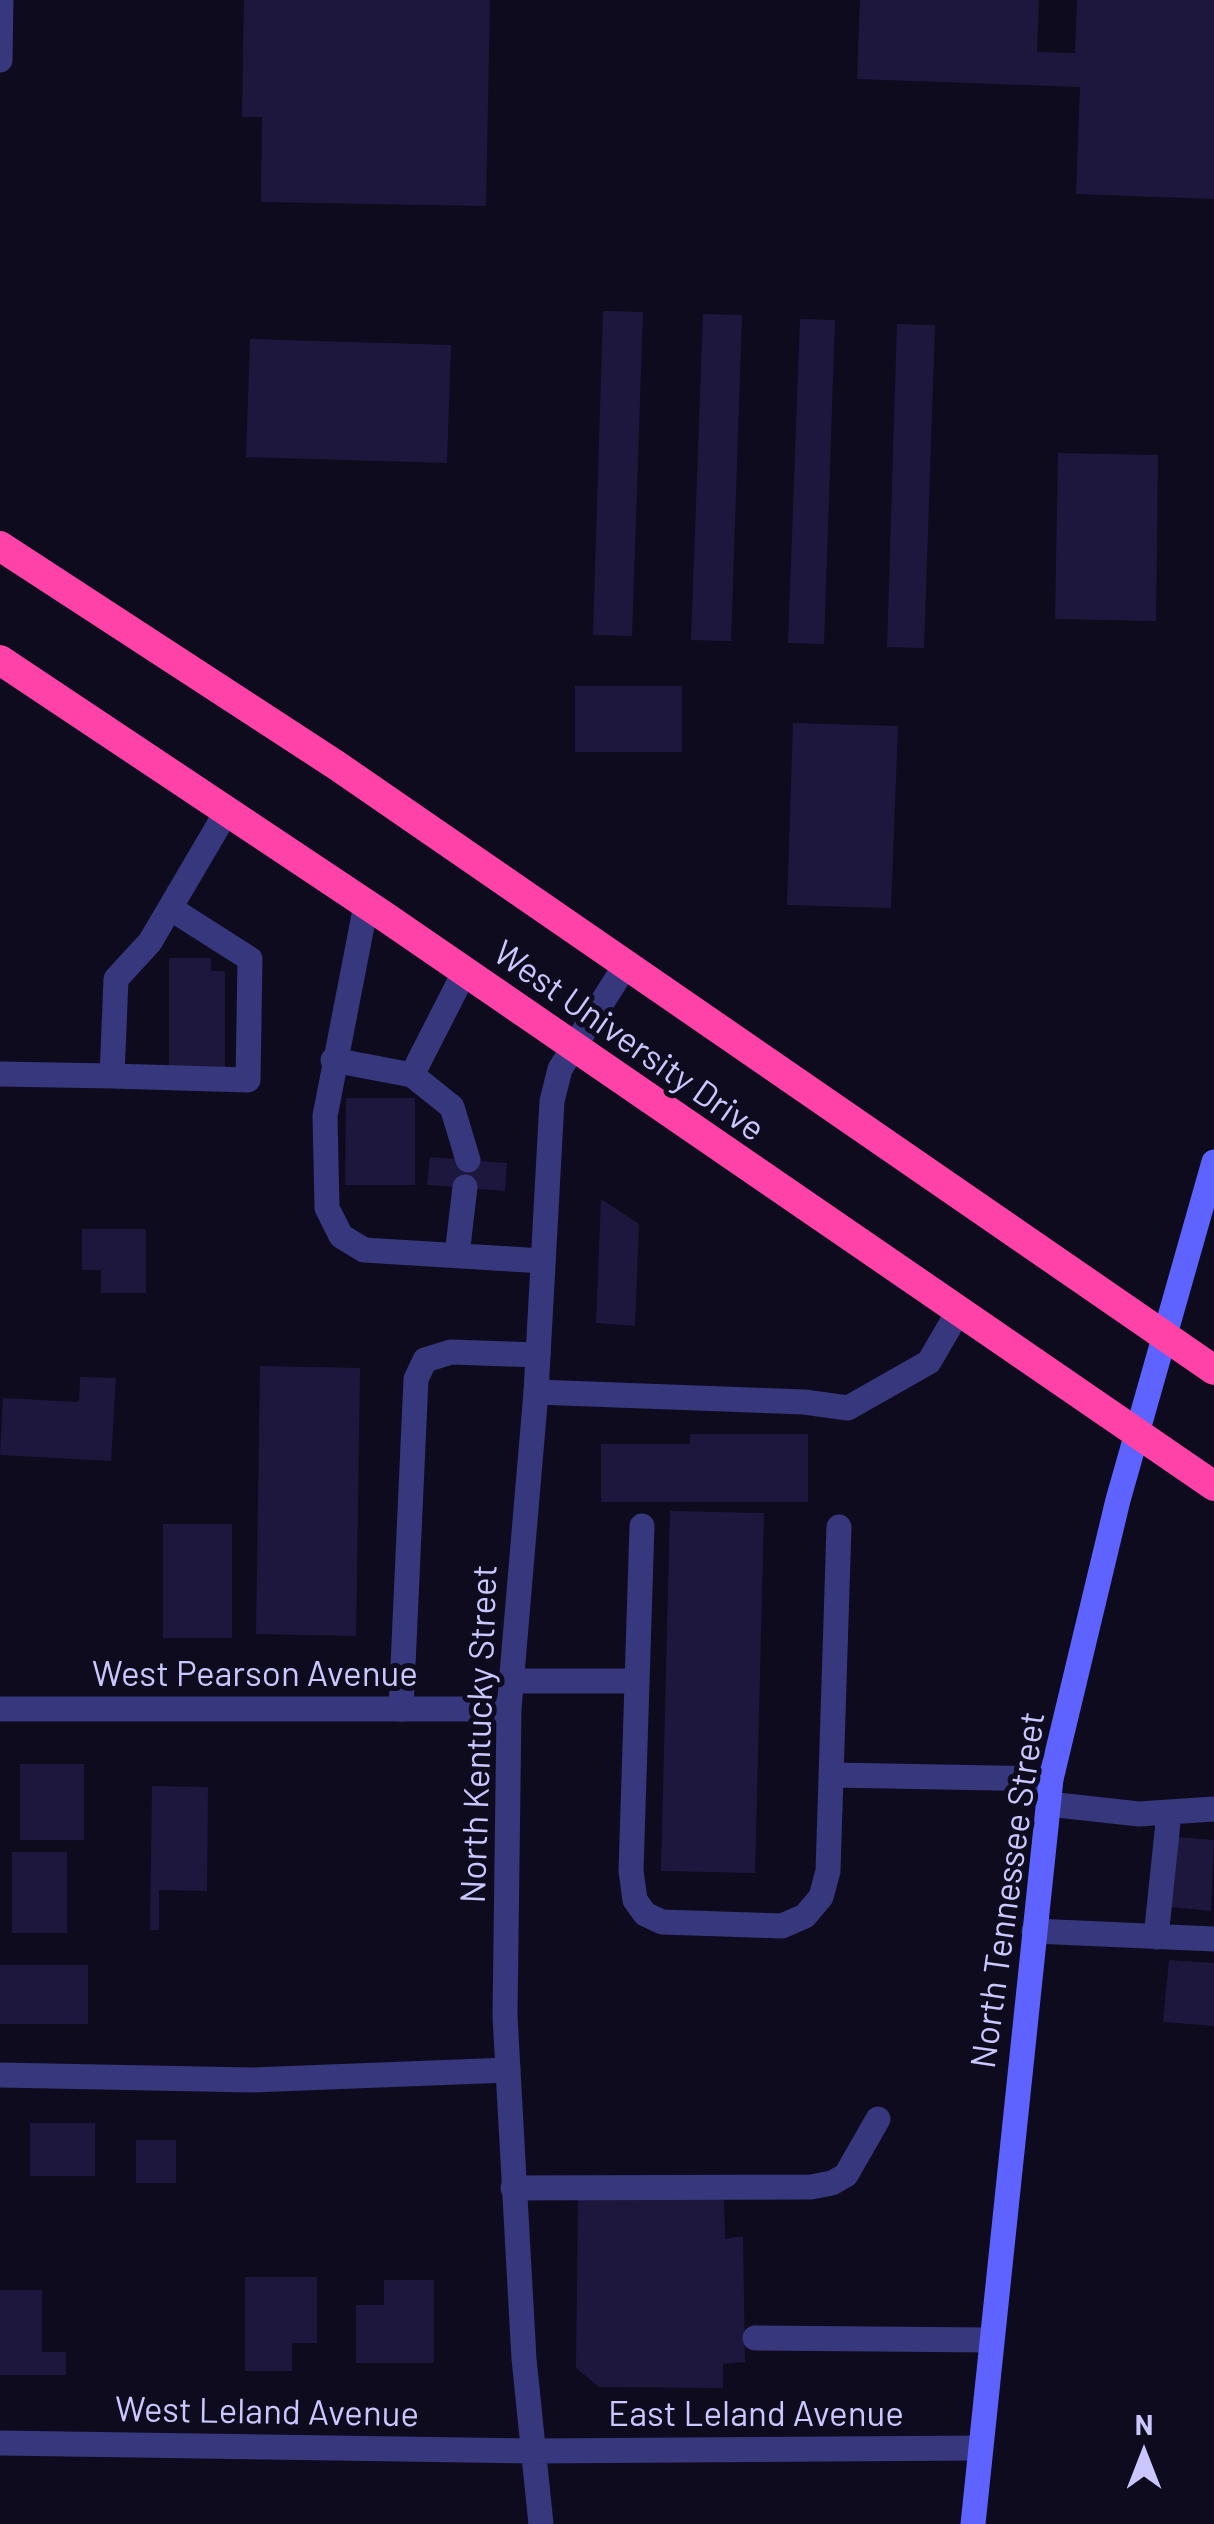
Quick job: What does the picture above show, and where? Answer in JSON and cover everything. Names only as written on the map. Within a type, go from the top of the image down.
[{"type":"highway","name":"West University Drive","points":[[0,546],[336,765],[1214,1370]]},
{"type":"highway","name":"West University Drive","points":[[0,660],[366,904],[1214,1486]]},
{"type":"street","points":[[0,60],[2,0]]},
{"type":"street","points":[[112,1076],[116,979],[150,942],[226,810]]},
{"type":"street","points":[[366,904],[325,1116],[327,1208],[341,1236],[364,1250],[543,1260]]},
{"type":"street","points":[[0,1074],[248,1080],[250,959],[170,908]]},
{"type":"street","name":"North Kentucky Street","points":[[541,2524],[513,2188],[508,2070],[509,1709],[536,1392],[552,1101],[560,1069],[624,966]]},
{"type":"street","points":[[412,1075],[464,972]]},
{"type":"street","points":[[333,1060],[412,1075],[452,1107],[468,1160]]},
{"type":"street","name":"North Tennessee Street","points":[[972,2524],[1050,1791],[1138,1432],[1214,1162]]},
{"type":"street","points":[[457,1255],[465,1188]]},
{"type":"street","points":[[536,1392],[804,1402],[848,1408],[929,1362],[958,1312]]},
{"type":"street","points":[[400,1709],[416,1379],[425,1360],[450,1352],[538,1355]]},
{"type":"street","points":[[642,1526],[631,1871],[635,1900],[646,1914],[662,1922],[782,1926],[805,1916],[821,1897],[828,1871],[839,1527]]},
{"type":"street","points":[[511,1681],[636,1681]]},
{"type":"street","name":"West Pearson Avenue","points":[[0,1709],[509,1709]]},
{"type":"street","points":[[832,1775],[1050,1791],[1139,1814],[1214,1808]]},
{"type":"street","points":[[1156,1937],[1169,1813]]},
{"type":"street","points":[[1034,1932],[1214,1939]]},
{"type":"street","points":[[0,2075],[252,2080],[508,2070]]},
{"type":"street","points":[[513,2188],[832,2183],[846,2175],[878,2119]]},
{"type":"street","points":[[755,2338],[990,2340]]},
{"type":"street","name":"West Leland Avenue","points":[[0,2443],[533,2451]]},
{"type":"street","name":"East Leland Avenue","points":[[533,2451],[979,2448]]},
{"type":"building","points":[[244,0],[490,0],[486,206],[261,202],[262,117],[242,117]]},
{"type":"building","points":[[860,0],[1039,0],[1037,52],[1075,53],[1077,0],[1214,0],[1214,199],[1076,194],[1080,87],[857,79]]},
{"type":"building","points":[[603,311],[643,312],[632,636],[593,635]]},
{"type":"building","points":[[703,314],[742,315],[731,641],[691,640]]},
{"type":"building","points":[[800,319],[835,320],[824,644],[788,643]]},
{"type":"building","points":[[897,324],[935,325],[924,648],[887,647]]},
{"type":"building","points":[[250,339],[451,345],[447,463],[246,457]]},
{"type":"building","points":[[1058,453],[1158,455],[1156,621],[1055,619]]},
{"type":"building","points":[[575,686],[682,686],[682,752],[575,752]]},
{"type":"building","points":[[793,723],[898,726],[891,908],[787,905]]},
{"type":"building","points":[[169,958],[211,958],[211,971],[225,971],[225,1070],[169,1070]]},
{"type":"building","points":[[346,1098],[415,1098],[415,1185],[345,1185]]},
{"type":"building","points":[[430,1157],[507,1163],[505,1191],[427,1185]]},
{"type":"building","points":[[601,1199],[639,1224],[635,1326],[596,1323]]},
{"type":"building","points":[[82,1229],[146,1229],[146,1293],[101,1293],[101,1270],[82,1270]]},
{"type":"building","points":[[260,1366],[360,1368],[356,1636],[256,1634]]},
{"type":"building","points":[[80,1377],[116,1378],[111,1461],[0,1455],[3,1398],[79,1402]]},
{"type":"building","points":[[690,1434],[808,1434],[808,1502],[601,1502],[601,1444],[690,1444]]},
{"type":"building","points":[[670,1511],[764,1513],[755,1873],[661,1871]]},
{"type":"building","points":[[163,1524],[232,1524],[232,1638],[163,1638]]},
{"type":"building","points":[[20,1764],[84,1764],[84,1840],[20,1840]]},
{"type":"building","points":[[152,1786],[208,1787],[207,1891],[159,1890],[159,1930],[150,1930]]},
{"type":"building","points":[[1178,1837],[1214,1840],[1211,1911],[1170,1907]]},
{"type":"building","points":[[12,1852],[67,1852],[67,1933],[12,1933]]},
{"type":"building","points":[[1169,1960],[1214,1963],[1214,2026],[1163,2022]]},
{"type":"building","points":[[0,1965],[88,1965],[88,2024],[0,2024]]},
{"type":"building","points":[[30,2123],[95,2123],[95,2176],[30,2176]]},
{"type":"building","points":[[136,2140],[176,2140],[176,2183],[136,2183]]},
{"type":"building","points":[[724,2197],[725,2239],[743,2236],[745,2362],[723,2364],[723,2388],[599,2387],[576,2368],[578,2199]]},
{"type":"building","points":[[245,2277],[317,2277],[317,2343],[292,2343],[292,2371],[245,2371]]},
{"type":"building","points":[[384,2280],[434,2280],[434,2363],[356,2363],[356,2305],[384,2305]]},
{"type":"building","points":[[0,2290],[42,2290],[42,2352],[66,2352],[66,2375],[0,2375]]}]
